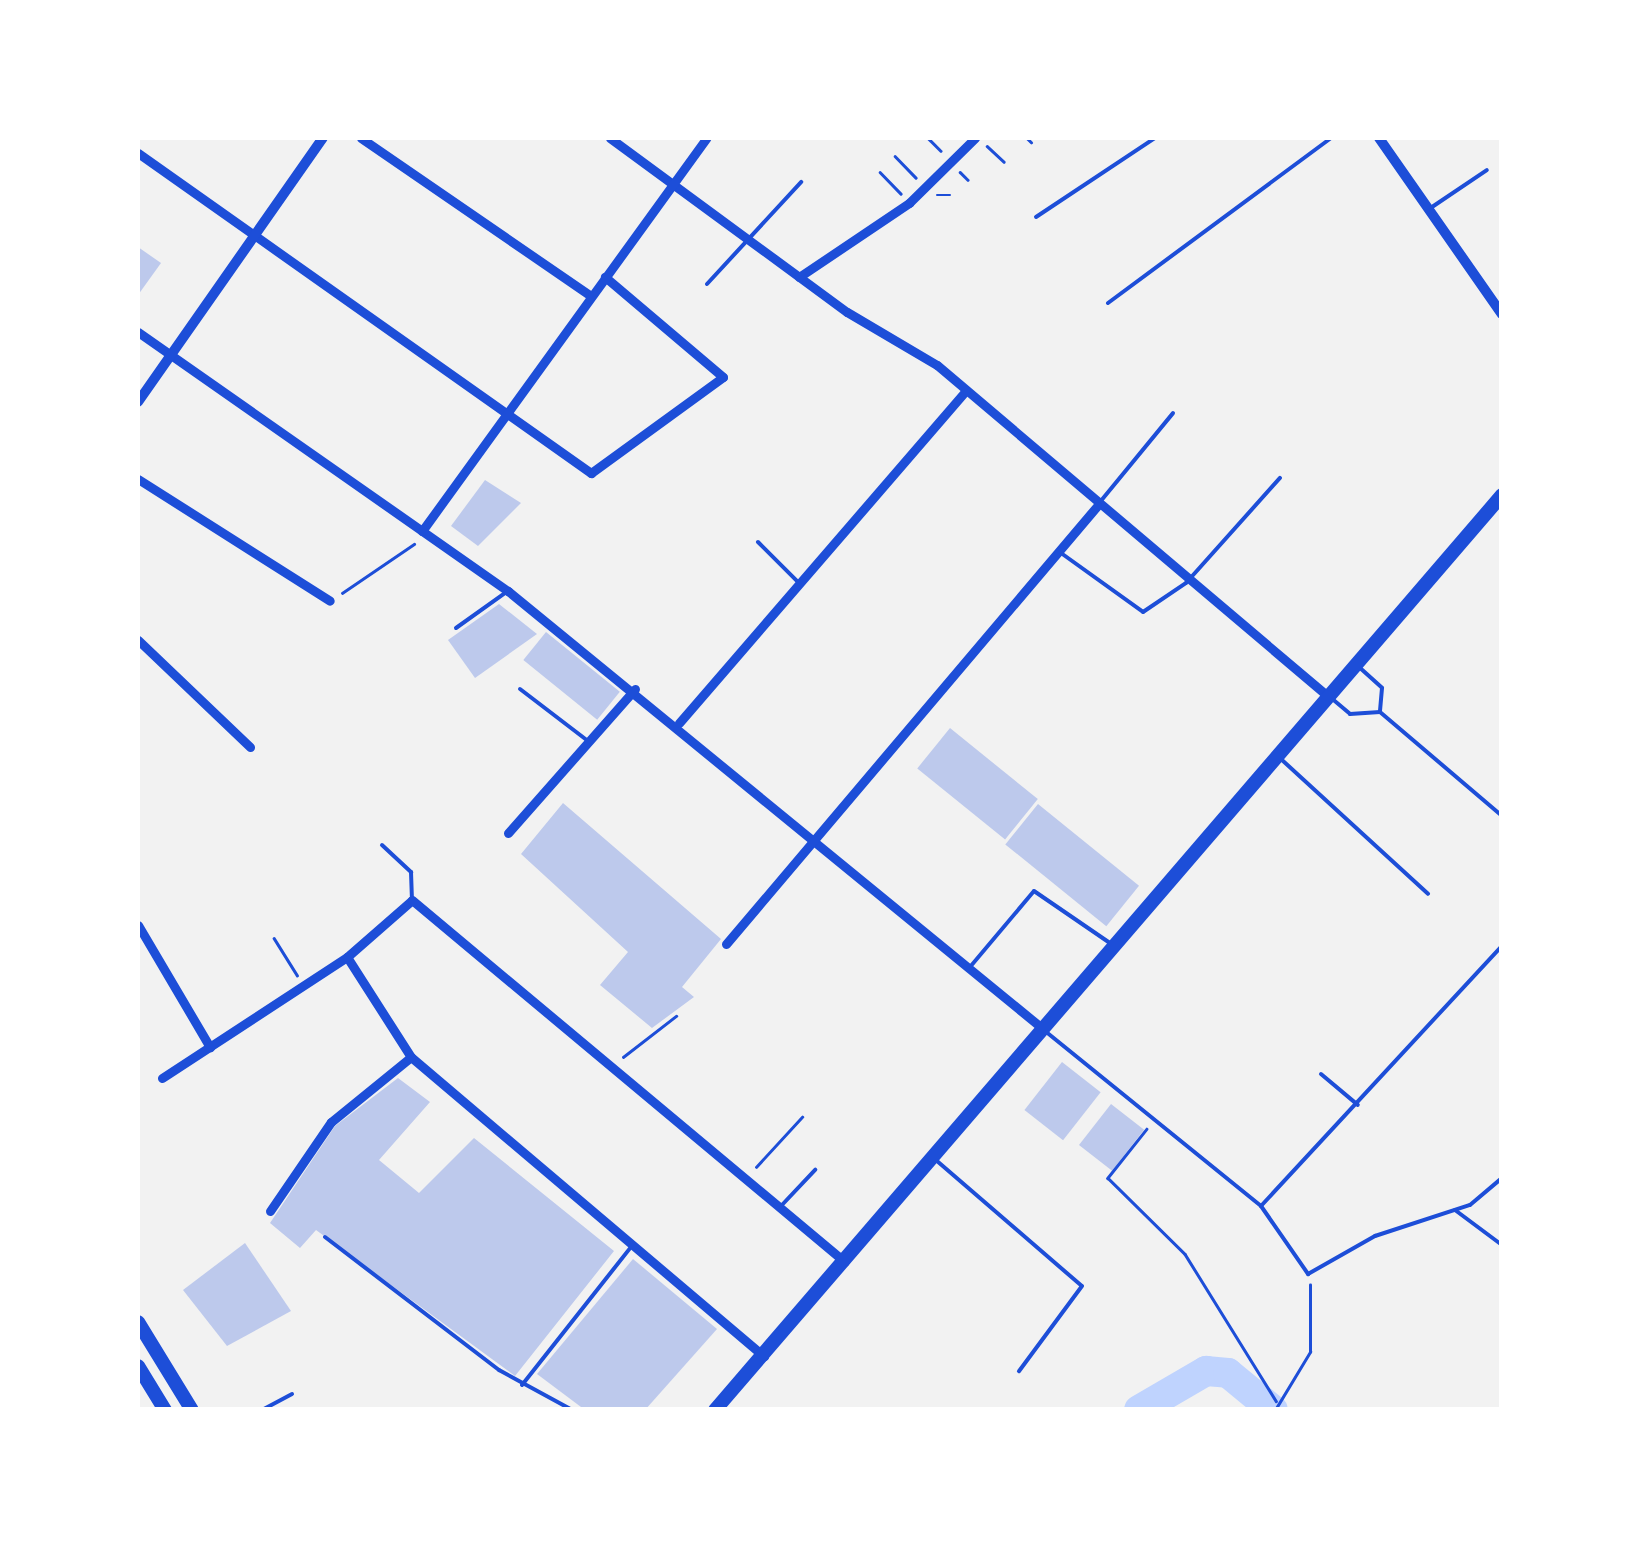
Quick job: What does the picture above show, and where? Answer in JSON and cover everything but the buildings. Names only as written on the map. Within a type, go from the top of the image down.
[{"type":"main road","points":[[716,1410],[934,1159],[1324,693],[1502,495]]},
{"type":"main road","points":[[138,1322],[192,1410]]},
{"type":"main road","points":[[138,1366],[166,1410]]},
{"type":"street","points":[[138,402],[322,138]]},
{"type":"street","points":[[361,138],[592,296]]},
{"type":"street","points":[[610,138],[799,277],[966,390],[1186,583],[1324,693]]},
{"type":"street","points":[[422,531],[707,138]]},
{"type":"street","points":[[799,277],[909,202],[977,138]]},
{"type":"street","points":[[1379,138],[1432,207],[1502,314]]},
{"type":"street","points":[[138,153],[590,473],[721,382],[605,277]]},
{"type":"street","points":[[138,332],[508,591],[679,723],[1042,1028]]},
{"type":"street","points":[[679,723],[966,390]]},
{"type":"street","points":[[138,480],[330,601]]},
{"type":"street","points":[[726,944],[1097,506]]},
{"type":"street","points":[[138,640],[250,747]]},
{"type":"street","points":[[508,832],[635,689]]},
{"type":"street","points":[[162,1078],[346,957],[412,900],[748,1176],[845,1262]]},
{"type":"street","points":[[138,924],[210,1047]]},
{"type":"street","points":[[346,957],[412,1057],[764,1356]]},
{"type":"street","points":[[270,1211],[331,1122],[412,1057]]},
{"type":"lane","points":[[1036,217],[1155,138]]},
{"type":"lane","points":[[1108,302],[1331,138]]},
{"type":"lane","points":[[1432,207],[1487,170]]},
{"type":"lane","points":[[707,284],[801,182]]},
{"type":"lane","points":[[1097,506],[1173,412]]},
{"type":"lane","points":[[1059,551],[1132,611],[1186,583],[1280,478]]},
{"type":"lane","points":[[758,542],[800,584]]},
{"type":"lane","points":[[456,628],[508,591]]},
{"type":"lane","points":[[1353,661],[1382,688],[1380,712]]},
{"type":"lane","points":[[520,689],[588,740]]},
{"type":"lane","points":[[1324,693],[1350,714],[1380,712],[1502,816]]},
{"type":"lane","points":[[1275,753],[1428,894]]},
{"type":"lane","points":[[382,844],[410,872],[412,900]]},
{"type":"lane","points":[[970,968],[1034,892],[1114,946]]},
{"type":"lane","points":[[1262,1206],[1502,946]]},
{"type":"lane","points":[[1042,1028],[1262,1206],[1308,1274],[1375,1236],[1455,1210],[1502,1178]]},
{"type":"lane","points":[[1321,1074],[1358,1105]]},
{"type":"lane","points":[[934,1159],[1082,1286],[1019,1372]]},
{"type":"lane","points":[[782,1206],[814,1170]]},
{"type":"lane","points":[[1455,1210],[1502,1246]]},
{"type":"lane","points":[[324,1237],[522,1384],[572,1410]]},
{"type":"lane","points":[[522,1384],[632,1246]]},
{"type":"lane","points":[[262,1410],[292,1394]]},
{"type":"path","points":[[977,138],[1004,162]]},
{"type":"path","points":[[880,172],[909,202]]},
{"type":"path","points":[[330,601],[422,531]]},
{"type":"path","points":[[274,938],[303,986]]},
{"type":"path","points":[[614,1064],[676,1016]]},
{"type":"path","points":[[748,1176],[802,1117]]},
{"type":"path","points":[[1153,1121],[1108,1178],[1185,1254],[1276,1401]]},
{"type":"path","points":[[1275,1408],[1310,1352],[1308,1274]]},
{"type":"waterway","points":[[1139,1410],[1206,1371],[1228,1373],[1273,1410]]}]
